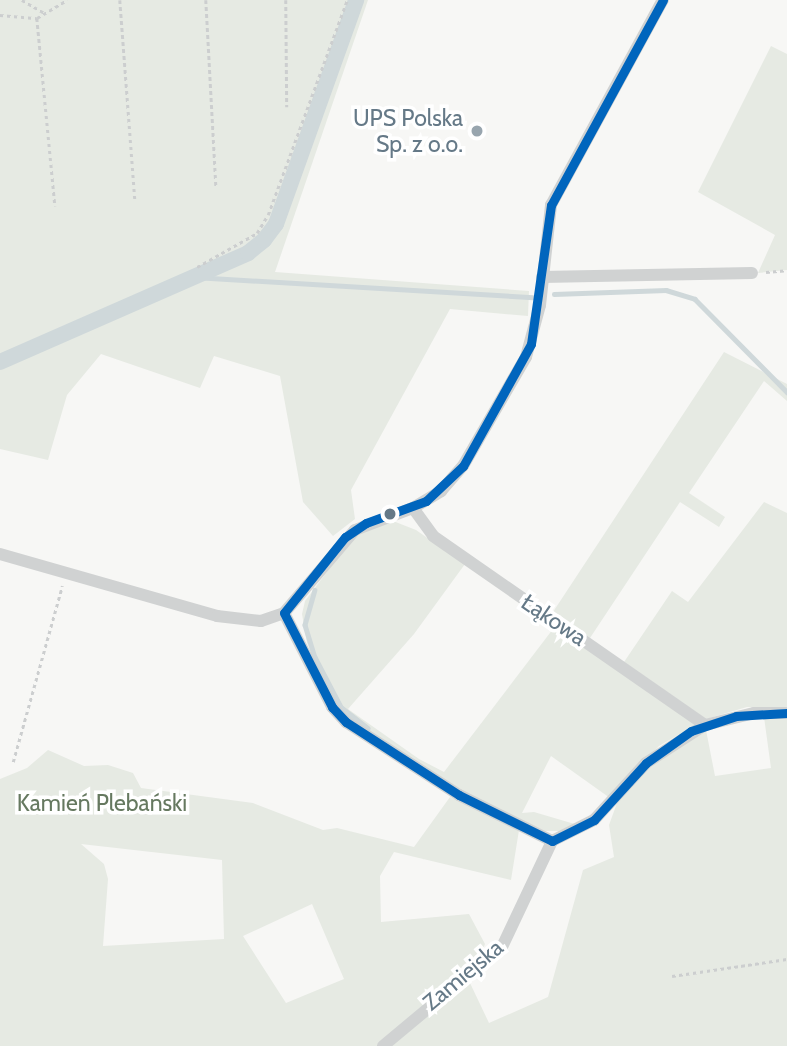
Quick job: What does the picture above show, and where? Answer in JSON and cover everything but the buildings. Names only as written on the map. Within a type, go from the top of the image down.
[{"type":"street","points":[[0,554],[65,575],[236,621],[261,621],[284,613],[345,537],[366,523],[413,508],[452,480],[516,378],[536,329],[545,231],[561,182],[625,76],[663,0]]},
{"type":"street","points":[[542,277],[752,273]]},
{"type":"street","name":"Łąkowa","points":[[413,508],[432,536],[705,724]]},
{"type":"street","points":[[284,613],[332,707],[346,722],[459,794],[552,841],[594,820],[646,763],[705,724],[754,713],[787,713]]},
{"type":"street","name":"Zamiejska","points":[[383,1046],[502,947],[552,841]]},
{"type":"path","points":[[22,0],[46,14]]},
{"type":"path","points":[[0,15],[37,18],[67,0]]},
{"type":"path","points":[[120,0],[135,199]]},
{"type":"path","points":[[206,0],[216,186]]},
{"type":"path","points":[[286,0],[287,107]]},
{"type":"path","points":[[197,267],[257,233],[268,215],[348,0]]},
{"type":"path","points":[[37,18],[55,206]]},
{"type":"path","points":[[752,273],[787,270]]},
{"type":"path","points":[[13,762],[65,575]]},
{"type":"path","points":[[672,975],[787,959]]},
{"type":"green space","points":[[0,0],[368,0],[275,272],[529,291],[528,316],[450,309],[351,490],[355,519],[333,536],[303,502],[280,376],[214,356],[200,388],[101,354],[67,395],[48,460],[0,449]]},
{"type":"green space","points":[[771,46],[787,54],[787,270],[758,273],[775,235],[698,192]]},
{"type":"green space","points":[[724,352],[787,384],[787,401],[764,381],[689,493],[725,517],[719,527],[680,502],[590,638],[553,612]]},
{"type":"green space","points":[[764,502],[787,513],[787,707],[747,707],[706,719],[624,662],[672,591],[688,602]]},
{"type":"green space","points":[[393,521],[416,530],[465,564],[414,634],[348,709],[419,759],[444,772],[556,625],[697,724],[659,746],[610,798],[551,756],[522,813],[534,812],[578,825],[559,831],[545,831],[474,798],[347,717],[334,700],[307,643],[302,614],[305,601],[354,536]]},
{"type":"green space","name":"Kamień Plebański","points":[[787,712],[787,1046],[0,1046],[0,779],[27,768],[48,750],[84,766],[108,765],[133,773],[141,788],[253,803],[323,830],[337,828],[414,847],[450,797],[519,830],[511,880],[394,852],[380,876],[381,922],[469,914],[485,944],[470,983],[489,1023],[548,997],[583,870],[614,857],[609,825],[617,803],[653,761],[706,730],[715,776],[771,768],[764,717]],"holes":[[[81,844],[222,860],[224,939],[103,946],[108,879],[104,864]],[[312,904],[344,979],[286,1003],[243,936]]]},
{"type":"waterway","points":[[0,362],[248,253],[264,240],[276,224],[356,0]]},
{"type":"waterway","points":[[194,277],[532,297]]},
{"type":"waterway","points":[[554,294],[666,290],[695,299],[787,392]]},
{"type":"waterway","points":[[315,590],[305,625],[315,657],[341,707],[368,728]]},
{"type":"transit line","points":[[663,0],[551,205],[531,344],[463,466],[426,501],[366,523],[345,537],[284,613],[332,707],[346,722],[459,795],[552,841],[594,820],[646,763],[691,731],[736,716],[787,713]]},
{"type":"place","name":"UPS Polska Sp. z o.o.","points":[[477,131]]}]
